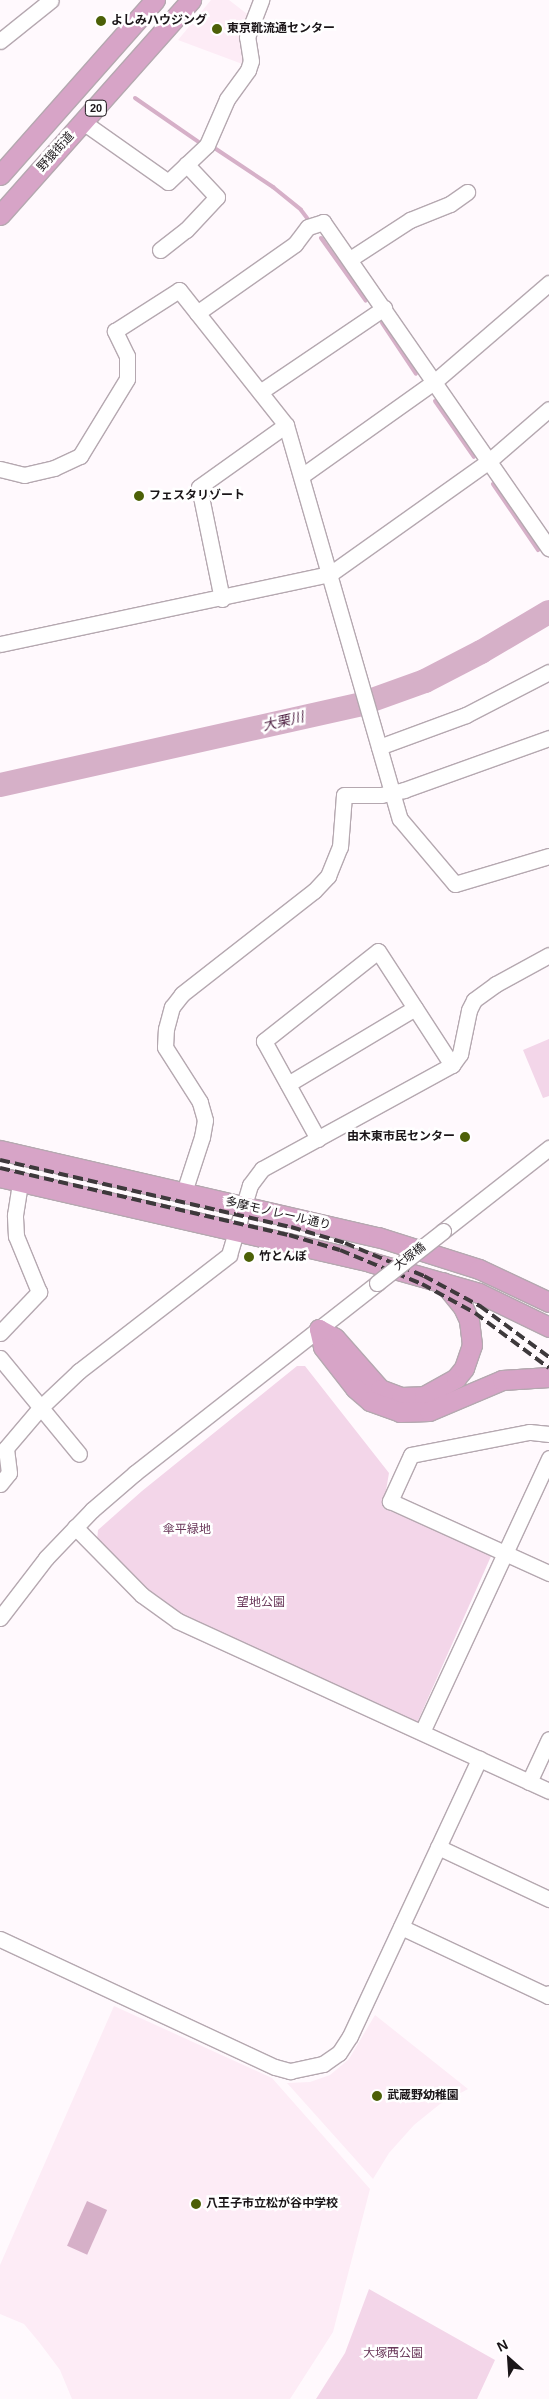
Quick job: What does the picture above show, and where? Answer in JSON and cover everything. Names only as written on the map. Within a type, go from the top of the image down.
[{"type":"main road","name":"野猿街道","points":[[0,214],[191,0]]},
{"type":"main road","points":[[152,4],[165,9],[170,14],[170,24]]},
{"type":"main road","name":"20","points":[[0,175],[152,4]]},
{"type":"main road","name":"多摩モノレール通り","points":[[0,1150],[244,1206],[446,1256],[516,1285],[549,1302]]},
{"type":"main road","name":"多摩モノレール通り","points":[[0,1178],[237,1232],[442,1282],[501,1303],[549,1327]]},
{"type":"main road","points":[[319,1329],[334,1338],[380,1389],[401,1396],[424,1396],[436,1392],[464,1368],[472,1346],[469,1320],[463,1307],[442,1282]]},
{"type":"main road","points":[[516,1285],[549,1290]]},
{"type":"main road","points":[[319,1329],[323,1347],[356,1388],[370,1401],[400,1412],[429,1411],[502,1380],[549,1377]]},
{"type":"street","points":[[0,41],[51,0]]},
{"type":"street","points":[[83,122],[168,182],[207,145],[227,99],[248,70],[251,61],[247,37],[261,0]]},
{"type":"street","points":[[160,250],[186,230],[217,197],[186,164]]},
{"type":"street","points":[[350,258],[410,220],[450,204],[467,192]]},
{"type":"street","points":[[197,313],[295,244],[308,227],[323,222],[350,258],[549,548]]},
{"type":"street","points":[[303,475],[434,382],[549,283]]},
{"type":"street","points":[[0,469],[24,475],[54,468],[80,456],[127,379],[127,356],[115,331],[179,290],[286,425],[303,475],[378,742],[390,793],[400,819],[455,884],[549,856]]},
{"type":"street","points":[[260,392],[384,308]]},
{"type":"street","points":[[0,644],[222,600],[330,574],[489,461],[549,409]]},
{"type":"street","points":[[222,600],[199,488],[286,425]]},
{"type":"street","points":[[378,742],[466,715],[549,672]]},
{"type":"street","points":[[184,1192],[202,1136],[205,1120],[200,1102],[165,1047],[172,1007],[194,983],[314,892],[328,876],[340,847],[344,795],[390,793],[549,738]]},
{"type":"street","points":[[318,1139],[264,1041],[378,951],[452,1065]]},
{"type":"street","points":[[0,1484],[9,1473],[6,1448],[40,1408],[79,1371],[229,1255],[255,1177],[273,1162],[452,1065],[460,1054],[468,1010],[474,1000],[496,984],[549,955]]},
{"type":"street","points":[[288,1084],[415,1008]]},
{"type":"street","name":"大塚橋","points":[[0,1618],[20,1589],[75,1527],[135,1473],[549,1148]]},
{"type":"street","points":[[0,1333],[39,1292],[16,1236],[20,1182]]},
{"type":"street","points":[[0,1358],[79,1454]]},
{"type":"street","points":[[549,1434],[529,1432],[411,1455],[390,1501],[549,1574]]},
{"type":"street","points":[[422,1732],[549,1458]]},
{"type":"street","points":[[75,1527],[142,1595],[178,1621],[549,1791]]},
{"type":"street","points":[[529,1782],[549,1739]]},
{"type":"street","points":[[0,1939],[275,2067],[290,2071],[324,2064],[338,2053],[350,2036],[479,1759]]},
{"type":"street","points":[[438,1847],[549,1899]]},
{"type":"street","points":[[401,1927],[548,1996],[549,1993]]},
{"type":"shaded area","name":"東京靴流通センター","points":[[211,0],[229,0],[251,17],[245,65],[178,40]]},
{"type":"shaded area","name":"八王子市立松が谷中学校","points":[[114,2006],[272,2078],[370,2189],[333,2332],[290,2399],[72,2399],[60,2370],[24,2324],[0,2314],[0,2265]]},
{"type":"shaded area","name":"武蔵野幼稚園","points":[[375,2015],[468,2089],[440,2104],[414,2125],[389,2153],[373,2179],[287,2083],[310,2082],[330,2075],[349,2059]]},
{"type":"shaded area","points":[[87,2201],[107,2210],[87,2255],[67,2246]]},
{"type":"green space","points":[[549,1039],[549,1096],[543,1098],[523,1050]]},
{"type":"green space","name":"傘平緑地","points":[[297,1366],[305,1366],[389,1473],[383,1508],[492,1554],[417,1723],[169,1608],[145,1589],[97,1540],[98,1530],[142,1491]]},
{"type":"green space","name":"大塚西公園","points":[[369,2289],[495,2360],[477,2399],[316,2399],[345,2353]]},
{"type":"waterway","points":[[135,98],[200,143]]},
{"type":"waterway","points":[[216,149],[273,187],[301,210],[310,222]]},
{"type":"waterway","points":[[321,238],[366,301]]},
{"type":"waterway","points":[[382,323],[416,374]]},
{"type":"waterway","points":[[435,401],[474,457]]},
{"type":"waterway","points":[[493,484],[538,550]]},
{"type":"waterway","name":"大栗川","points":[[0,785],[361,704],[425,681],[481,652],[549,612]]},
{"type":"railway","points":[[0,1160],[291,1227],[345,1243],[424,1276],[480,1306],[549,1357]]},
{"type":"railway","points":[[0,1168],[289,1235],[340,1250],[422,1284],[475,1313],[549,1368]]},
{"type":"place","name":"よしみハウジング","points":[[101,21]]},
{"type":"place","name":"東京靴流通センター","points":[[217,29]]},
{"type":"place","name":"フェスタリゾート","points":[[139,496]]},
{"type":"place","name":"由木東市民センター","points":[[465,1137]]},
{"type":"place","name":"竹とんぼ","points":[[249,1257]]},
{"type":"place","name":"武蔵野幼稚園","points":[[377,2096]]},
{"type":"place","name":"八王子市立松が谷中学校","points":[[196,2204]]},
{"type":"park label","name":"望地公園","points":[[261,1603]]}]
